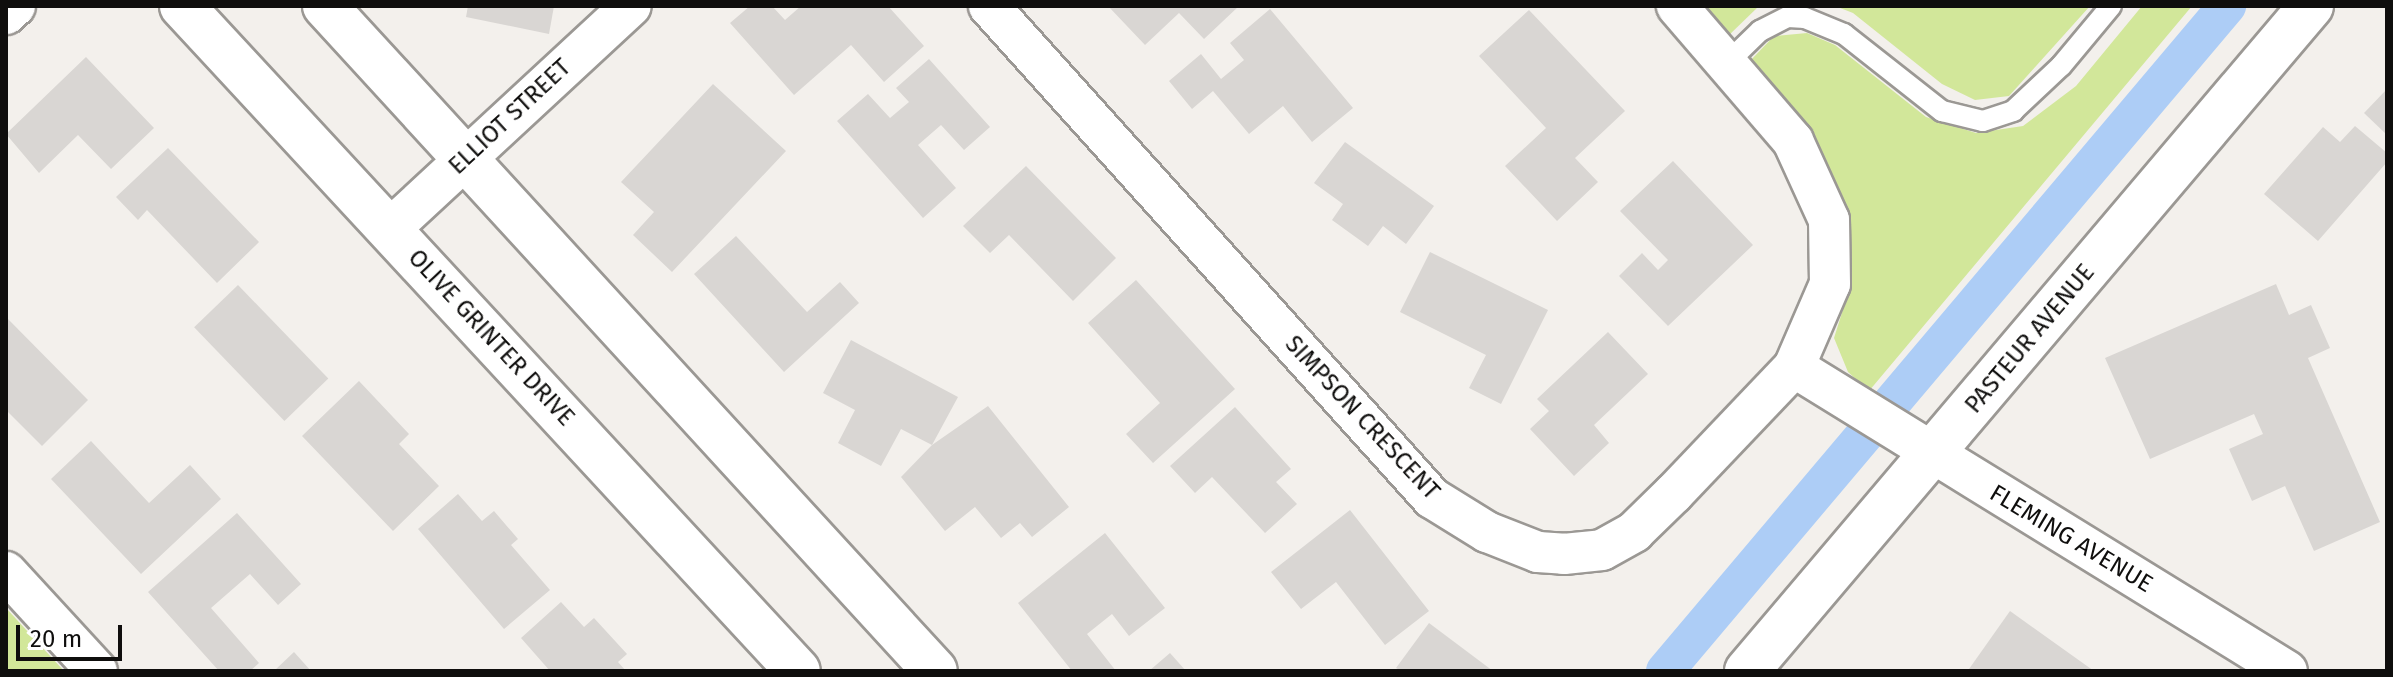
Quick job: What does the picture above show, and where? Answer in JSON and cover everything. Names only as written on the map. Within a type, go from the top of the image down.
[{"type":"street","points":[[6,14],[15,6]]},
{"type":"street","name":"OLIVE GRINTER DRIVE","points":[[182,6],[798,671]]},
{"type":"street","points":[[325,6],[935,671]]},
{"type":"street","name":"ELLIOT STREET","points":[[390,229],[631,6]]},
{"type":"street","name":"SIMPSON CRESCENT","points":[[989,6],[1432,498],[1487,532],[1538,552],[1602,550],[1634,532],[1794,367]]},
{"type":"street","points":[[1677,6],[1793,141],[1829,220],[1830,284],[1794,367]]},
{"type":"street","name":"PASTEUR AVENUE","points":[[1747,671],[2311,6]]},
{"type":"street","name":"FLEMING AVENUE","points":[[1794,367],[2287,671]]},
{"type":"street","points":[[6,572],[97,671]]},
{"type":"lane","points":[[1728,62],[1768,27],[1788,17],[1805,18],[1844,34],[1942,111],[1983,121],[2013,111],[2061,66],[2111,6]]},
{"type":"green space","points":[[1697,6],[1759,6],[1726,38]]},
{"type":"green space","points":[[1835,6],[2090,6],[2009,96],[1975,100],[1942,84],[1853,13]]},
{"type":"green space","points":[[2142,6],[2192,6],[1869,391],[1848,372],[1834,338],[1852,281],[1847,217],[1750,61],[1774,36],[1807,33],[1835,45],[1926,117],[1976,133],[2023,126],[2076,86]]},
{"type":"green space","points":[[6,608],[64,671],[6,671]]},
{"type":"building","points":[[468,6],[554,6],[549,34],[466,17]]},
{"type":"building","points":[[750,6],[772,6],[785,20],[801,6],[888,6],[924,46],[884,82],[851,45],[794,95],[730,23]]},
{"type":"building","points":[[1108,6],[1239,6],[1204,39],[1179,13],[1145,45]]},
{"type":"building","points":[[1270,9],[1353,108],[1312,142],[1283,106],[1249,134],[1213,91],[1192,109],[1169,81],[1201,54],[1221,79],[1244,60],[1230,43]]},
{"type":"building","points":[[1529,10],[1625,111],[1575,158],[1598,182],[1557,221],[1505,166],[1546,128],[1479,56]]},
{"type":"building","points":[[86,57],[154,128],[111,169],[78,135],[39,173],[6,134]]},
{"type":"building","points":[[929,59],[990,127],[964,150],[941,125],[918,145],[956,188],[923,218],[837,121],[868,94],[890,118],[909,102],[896,88]]},
{"type":"building","points":[[713,84],[786,151],[672,272],[633,235],[654,212],[621,182]]},
{"type":"building","points":[[2387,89],[2387,135],[2364,113]]},
{"type":"building","points":[[2355,126],[2387,153],[2387,162],[2318,241],[2264,194],[2323,127],[2340,142]]},
{"type":"building","points":[[1345,142],[1434,206],[1406,244],[1383,226],[1368,246],[1332,220],[1343,204],[1314,183]]},
{"type":"building","points":[[168,148],[259,242],[217,283],[147,210],[138,220],[116,197]]},
{"type":"building","points":[[1673,161],[1753,245],[1668,326],[1619,276],[1642,253],[1658,270],[1668,260],[1620,211]]},
{"type":"building","points":[[1026,166],[1116,258],[1073,301],[1009,235],[990,253],[963,226]]},
{"type":"building","points":[[736,236],[807,312],[840,282],[859,303],[784,372],[694,274]]},
{"type":"building","points":[[1430,252],[1548,310],[1501,404],[1469,388],[1486,355],[1400,312]]},
{"type":"building","points":[[1136,280],[1235,389],[1153,463],[1126,434],[1160,403],[1088,323]]},
{"type":"building","points":[[2276,284],[2289,315],[2311,305],[2330,348],[2308,358],[2380,522],[2314,551],[2285,486],[2252,501],[2229,449],[2263,434],[2254,414],[2150,459],[2105,358]]},
{"type":"building","points":[[238,285],[328,379],[284,421],[194,327]]},
{"type":"building","points":[[6,317],[88,400],[42,446],[6,410]]},
{"type":"building","points":[[1608,332],[1648,374],[1594,425],[1609,443],[1574,476],[1530,429],[1549,411],[1537,399]]},
{"type":"building","points":[[851,340],[958,397],[932,445],[901,429],[881,466],[838,443],[855,410],[823,393]]},
{"type":"building","points":[[359,381],[409,434],[399,444],[439,486],[393,531],[302,436]]},
{"type":"building","points":[[988,406],[1069,507],[1032,537],[1020,523],[1001,538],[975,507],[945,531],[901,477],[932,445]]},
{"type":"building","points":[[1235,407],[1291,469],[1276,482],[1297,504],[1265,533],[1212,477],[1195,493],[1170,466]]},
{"type":"building","points":[[91,441],[149,503],[190,465],[221,499],[141,574],[51,479]]},
{"type":"building","points":[[458,494],[482,521],[494,511],[518,539],[511,545],[550,590],[504,629],[418,529]]},
{"type":"building","points":[[1350,510],[1429,611],[1385,645],[1336,582],[1301,609],[1271,572]]},
{"type":"building","points":[[237,513],[301,584],[278,605],[250,574],[211,608],[259,663],[250,671],[219,671],[148,592]]},
{"type":"building","points":[[1105,533],[1165,608],[1129,636],[1112,614],[1087,634],[1116,671],[1072,671],[1018,603]]},
{"type":"building","points":[[561,602],[584,627],[594,618],[627,654],[618,662],[626,671],[550,671],[521,638]]},
{"type":"building","points":[[2010,611],[2094,671],[1969,669]]},
{"type":"building","points":[[1429,623],[1493,671],[1401,671],[1396,668]]},
{"type":"building","points":[[294,652],[311,671],[274,671]]},
{"type":"building","points":[[1170,653],[1186,671],[1149,671]]},
{"type":"waterway","points":[[1665,671],[2227,6]]}]
